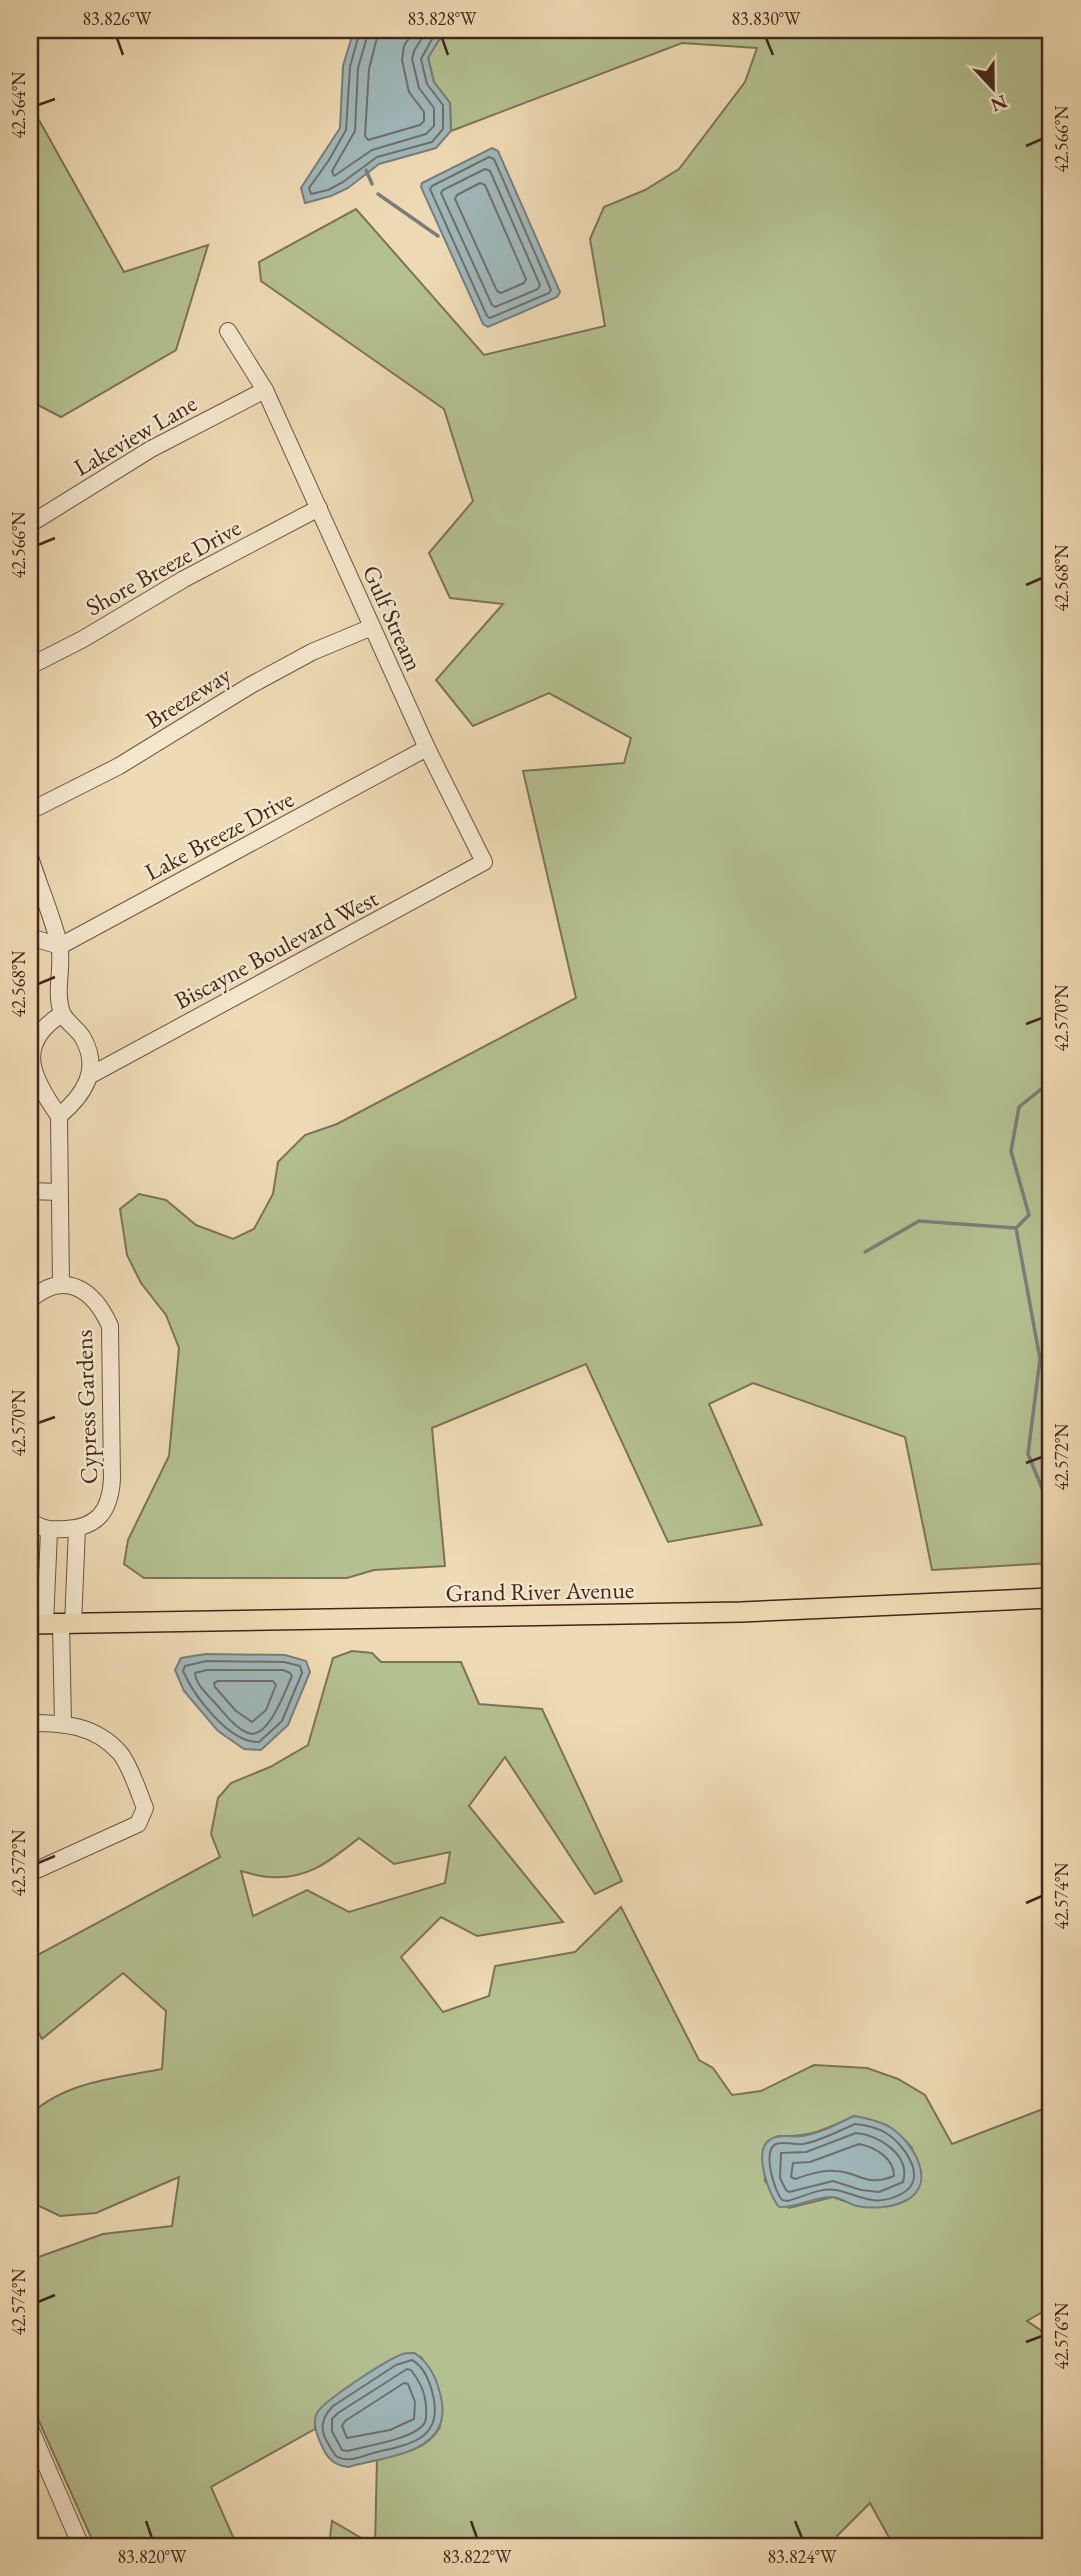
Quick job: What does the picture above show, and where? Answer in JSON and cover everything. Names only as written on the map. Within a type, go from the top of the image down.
[{"type":"main road","name":"Grand River Avenue","points":[[52,1624],[741,1612],[1051,1598]]},
{"type":"street","name":"Gulf Stream","points":[[228,331],[265,390],[427,748],[484,862]]},
{"type":"street","name":"Lakeview Lane","points":[[30,524],[150,449],[265,390]]},
{"type":"street","name":"Shore Breeze Drive","points":[[30,666],[83,639],[184,579],[319,508]]},
{"type":"street","name":"Breezeway","points":[[30,811],[120,766],[251,685],[312,652],[372,627]]},
{"type":"street","name":"Lake Breeze Drive","points":[[60,946],[427,748]]},
{"type":"street","points":[[30,858],[60,946],[58,973],[62,1014],[83,1036],[90,1055],[89,1076],[78,1100],[59,1116]]},
{"type":"street","name":"Biscayne Boulevard West","points":[[89,1076],[484,862]]},
{"type":"street","points":[[30,937],[60,946]]},
{"type":"street","points":[[30,1300],[47,1288],[61,1285],[59,1116],[35,1079],[31,1064],[36,1036],[47,1023],[62,1014]]},
{"type":"street","points":[[30,1191],[60,1192]]},
{"type":"street","name":"Cypress Gardens","points":[[61,1285],[74,1286],[94,1297],[110,1326],[111,1497],[102,1514],[93,1523],[77,1529]]},
{"type":"street","points":[[30,1521],[49,1531],[77,1529],[52,1624]]},
{"type":"street","points":[[49,1531],[52,1624],[63,1723]]},
{"type":"street","points":[[30,1723],[63,1723],[95,1733],[121,1754],[145,1808],[138,1824],[30,1873]]},
{"type":"street","points":[[30,2428],[81,2546]]},
{"type":"green space","points":[[445,30],[1051,30],[1051,1563],[932,1570],[905,1437],[753,1383],[709,1404],[762,1525],[668,1542],[586,1364],[432,1428],[445,1566],[374,1570],[347,1578],[144,1578],[124,1564],[128,1540],[169,1456],[179,1348],[166,1315],[141,1283],[127,1255],[120,1209],[139,1194],[166,1200],[196,1225],[233,1239],[254,1229],[273,1194],[278,1162],[305,1135],[337,1124],[576,998],[523,771],[624,763],[631,738],[549,693],[473,726],[436,680],[503,604],[450,598],[429,553],[473,501],[444,409],[261,281],[259,262],[356,209],[484,355],[605,326],[590,239],[604,207],[645,190],[679,169],[745,82],[757,48],[682,43],[451,131],[450,103],[434,82],[428,57]]},
{"type":"green space","points":[[30,117],[39,120],[124,272],[208,245],[176,350],[61,417],[30,401]]},
{"type":"green space","points":[[352,1651],[372,1653],[381,1662],[461,1662],[479,1704],[542,1709],[622,1881],[595,1894],[505,1757],[469,1806],[563,1922],[477,1936],[441,1917],[401,1957],[443,2012],[489,1996],[495,1966],[575,1952],[621,1907],[699,2060],[713,2068],[732,2095],[761,2091],[814,2065],[867,2068],[898,2079],[925,2095],[952,2144],[1051,2106],[1051,2307],[1027,2321],[1051,2337],[1051,2546],[882,2546],[891,2541],[870,2503],[837,2536],[842,2546],[375,2546],[377,2459],[421,2446],[435,2435],[440,2427],[422,2358],[414,2353],[404,2354],[315,2420],[315,2429],[211,2487],[237,2546],[95,2546],[30,2401],[30,2260],[103,2234],[172,2226],[179,2177],[96,2213],[60,2216],[33,2203],[30,2195],[30,2115],[58,2095],[75,2088],[162,2069],[166,2011],[123,1973],[42,2039],[30,2017],[30,1959],[220,1857],[211,1834],[218,1798],[231,1783],[270,1767],[308,1745],[333,1658]],"holes":[[[359,1838],[394,1864],[450,1852],[445,1883],[349,1912],[307,1890],[253,1916],[241,1871],[265,1877],[283,1877],[307,1872],[328,1861]],[[854,2116],[886,2127],[912,2148],[858,2206],[833,2197],[789,2208],[765,2181],[764,2158],[778,2136],[817,2132]]]},
{"type":"green space","points":[[332,2521],[375,2546],[329,2546]]},
{"type":"water","points":[[354,30],[445,30],[428,58],[434,82],[450,103],[451,131],[436,148],[379,164],[348,188],[305,203],[301,188],[340,128],[343,66]]},
{"type":"water","points":[[492,148],[498,151],[560,292],[557,297],[488,327],[483,324],[421,187],[422,183]]},
{"type":"water","points":[[206,1654],[285,1655],[306,1661],[310,1672],[288,1725],[261,1750],[244,1749],[218,1731],[184,1691],[175,1670],[181,1658]]},
{"type":"water","points":[[854,2116],[886,2125],[907,2142],[919,2163],[921,2174],[915,2194],[900,2203],[881,2207],[857,2206],[832,2197],[779,2207],[770,2192],[764,2171],[762,2161],[765,2144],[779,2136],[816,2133]]},
{"type":"water","points":[[414,2353],[428,2365],[440,2393],[443,2413],[438,2428],[429,2440],[399,2455],[348,2467],[334,2463],[318,2437],[315,2425],[317,2413],[331,2399],[371,2371],[403,2354]]},
{"type":"waterway","points":[[366,170],[372,184]]},
{"type":"waterway","points":[[378,194],[438,236]]},
{"type":"waterway","points":[[1051,1081],[1019,1107],[1011,1151],[1029,1215],[1016,1228],[1040,1359],[1028,1454],[1051,1510]]},
{"type":"waterway","points":[[865,1252],[919,1221],[1016,1228]]}]
